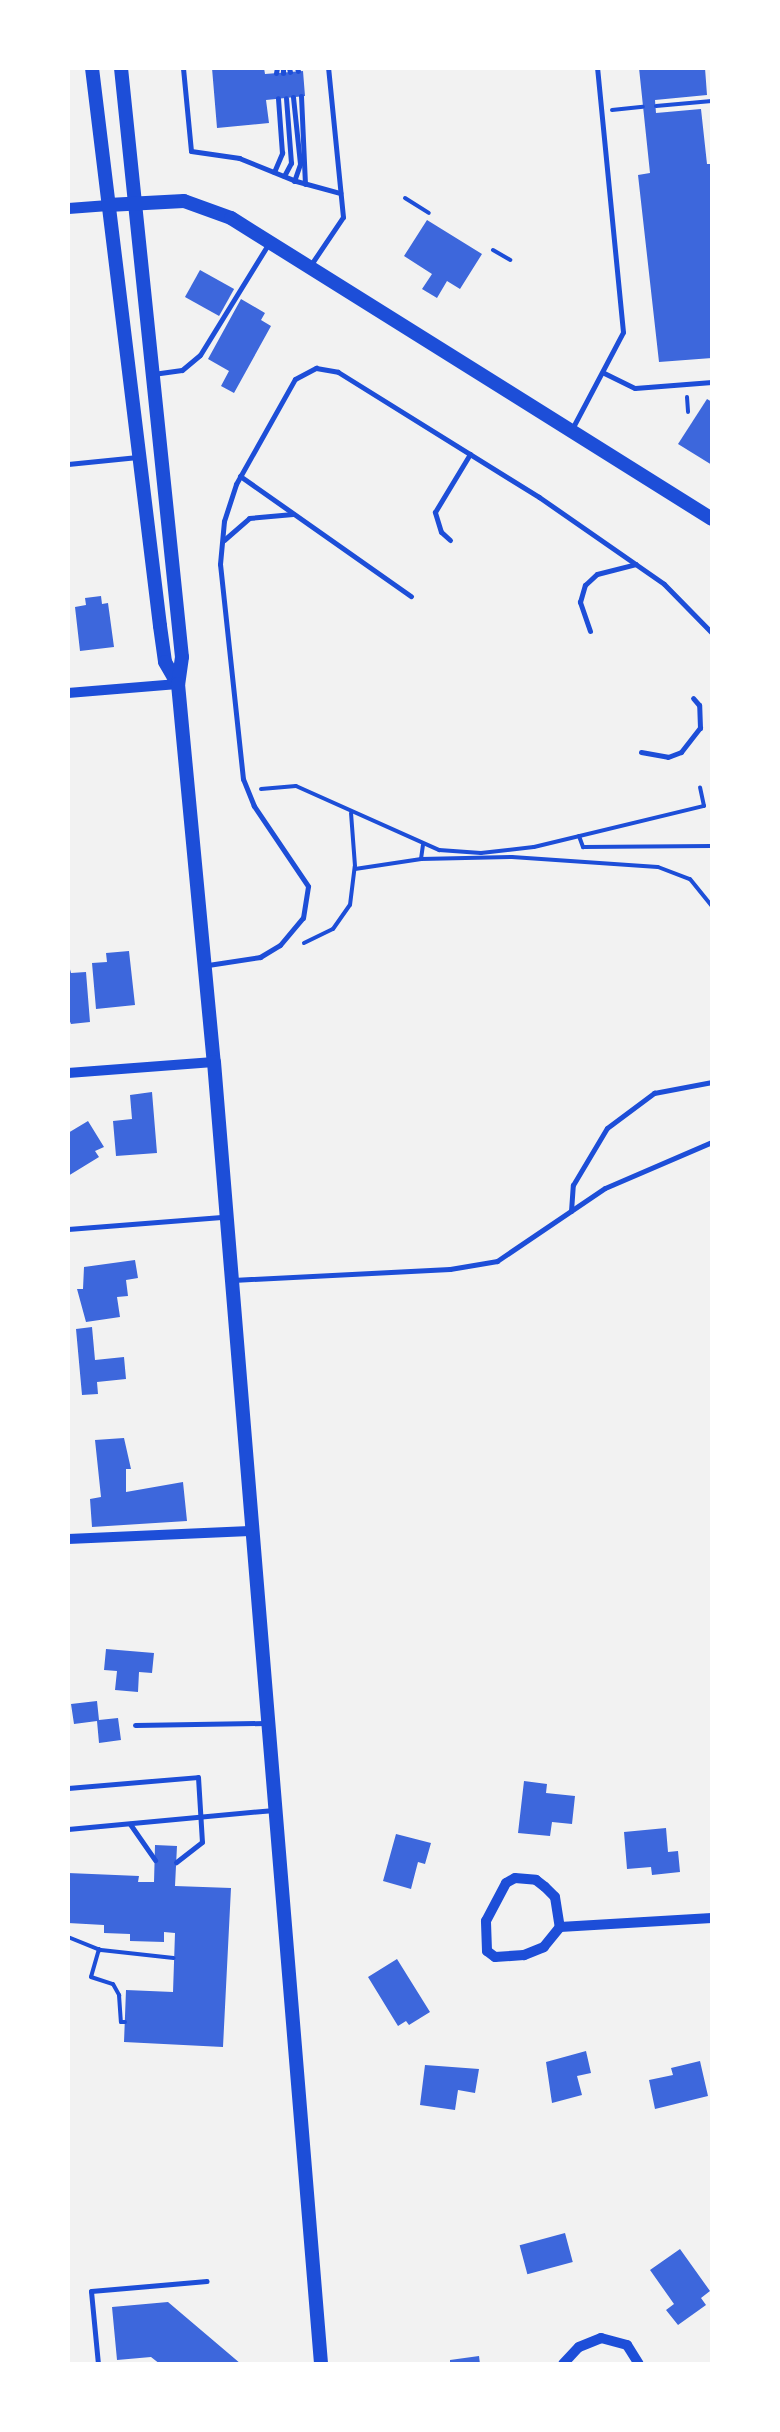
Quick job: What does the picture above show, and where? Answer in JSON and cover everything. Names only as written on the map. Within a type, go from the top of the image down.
[{"type":"main road","points":[[92,68],[166,662],[178,684]]},
{"type":"main road","points":[[121,68],[182,657],[178,684],[214,1062],[321,2364]]},
{"type":"main road","points":[[108,205],[184,201],[231,218],[712,519]]},
{"type":"street","points":[[68,208],[108,205]]},
{"type":"street","points":[[68,693],[178,684]]},
{"type":"street","points":[[68,1073],[214,1062]]},
{"type":"street","points":[[68,1540],[250,1531]]},
{"type":"street","points":[[560,1927],[555,1897],[536,1880],[515,1878],[506,1883],[486,1921],[487,1951],[494,1957],[524,1955],[544,1947],[560,1927],[712,1918]]},
{"type":"street","points":[[563,2364],[578,2347],[601,2338],[626,2345],[639,2364]]},
{"type":"lane","points":[[183,68],[190,151],[239,158],[340,193]]},
{"type":"lane","points":[[310,266],[343,217],[328,68]]},
{"type":"lane","points":[[572,429],[622,332],[598,68]]},
{"type":"lane","points":[[301,96],[306,184]]},
{"type":"lane","points":[[274,172],[282,153],[285,98]]},
{"type":"lane","points":[[284,176],[291,163],[285,98]]},
{"type":"lane","points":[[285,98],[300,164],[294,180]]},
{"type":"lane","points":[[151,374],[182,370],[200,355],[270,240]]},
{"type":"lane","points":[[205,966],[260,957],[280,945],[303,918],[308,886],[254,806],[243,780],[220,564],[224,522],[240,476],[296,379],[316,368],[338,372],[636,564],[664,584],[712,633]]},
{"type":"lane","points":[[603,372],[635,388],[712,382]]},
{"type":"lane","points":[[450,540],[441,532],[434,512],[470,454]]},
{"type":"lane","points":[[68,464],[138,457]]},
{"type":"lane","points":[[240,476],[411,596]]},
{"type":"lane","points":[[222,543],[249,518],[294,514]]},
{"type":"lane","points":[[590,631],[580,602],[585,585],[596,574],[636,564]]},
{"type":"lane","points":[[641,752],[668,758],[681,752],[700,728],[700,704],[693,698]]},
{"type":"lane","points":[[571,1211],[572,1185],[606,1128],[654,1093],[712,1082]]},
{"type":"lane","points":[[230,1280],[395,1273],[497,1260],[605,1188],[712,1142]]},
{"type":"lane","points":[[68,1228],[225,1217]]},
{"type":"lane","points":[[135,1724],[266,1723]]},
{"type":"lane","points":[[68,1788],[198,1777],[202,1842],[176,1862]]},
{"type":"lane","points":[[68,1829],[274,1810]]},
{"type":"lane","points":[[130,1824],[154,1860]]},
{"type":"lane","points":[[98,2364],[91,2291],[206,2281]]},
{"type":"path","points":[[656,106],[712,101]]},
{"type":"path","points":[[602,110],[644,107]]},
{"type":"path","points":[[405,198],[429,213]]},
{"type":"path","points":[[493,250],[510,260]]},
{"type":"path","points":[[687,397],[688,412]]},
{"type":"path","points":[[261,790],[296,786],[439,850],[480,854],[579,836],[704,806],[700,787]]},
{"type":"path","points":[[304,942],[320,937],[344,918],[355,869],[350,810]]},
{"type":"path","points":[[579,836],[582,846],[712,846]]},
{"type":"path","points":[[421,858],[423,843]]},
{"type":"path","points":[[355,869],[421,858],[512,856],[658,867],[690,879],[712,906]]},
{"type":"path","points":[[68,1937],[98,1950],[174,1958]]},
{"type":"path","points":[[98,1950],[91,1977],[113,1984],[125,2022]]},
{"type":"building","points":[[212,68],[264,68],[265,74],[303,71],[305,96],[266,100],[269,123],[217,128]]},
{"type":"building","points":[[639,68],[705,68],[707,95],[655,100],[656,113],[701,109],[707,164],[712,164],[712,358],[659,362],[638,175],[650,173]]},
{"type":"building","points":[[427,220],[482,254],[460,289],[447,281],[437,298],[422,289],[432,274],[404,256]]},
{"type":"building","points":[[200,270],[234,289],[219,316],[185,297]]},
{"type":"building","points":[[241,299],[265,313],[261,320],[271,326],[234,393],[221,386],[229,371],[208,359]]},
{"type":"building","points":[[707,399],[712,402],[712,465],[678,444]]},
{"type":"building","points":[[101,596],[102,604],[108,603],[114,647],[80,651],[75,607],[86,605],[85,598]]},
{"type":"building","points":[[129,951],[135,1005],[96,1009],[92,963],[107,962],[106,953]]},
{"type":"building","points":[[68,962],[71,973],[86,972],[90,1022],[71,1024],[68,1017]]},
{"type":"building","points":[[152,1092],[157,1153],[116,1156],[113,1121],[132,1119],[130,1095]]},
{"type":"building","points":[[88,1121],[104,1147],[95,1151],[99,1157],[68,1176],[68,1133]]},
{"type":"building","points":[[135,1260],[138,1278],[126,1280],[128,1296],[117,1297],[120,1317],[86,1322],[77,1289],[83,1289],[84,1267]]},
{"type":"building","points":[[92,1327],[95,1360],[124,1357],[126,1379],[97,1382],[98,1394],[82,1395],[76,1329]]},
{"type":"building","points":[[124,1438],[131,1469],[126,1469],[126,1492],[183,1482],[187,1521],[92,1527],[90,1499],[101,1497],[95,1440]]},
{"type":"building","points":[[106,1649],[154,1653],[152,1673],[139,1672],[138,1692],[115,1690],[117,1671],[104,1670]]},
{"type":"building","points":[[97,1701],[99,1720],[118,1718],[121,1740],[99,1743],[97,1721],[74,1724],[71,1704]]},
{"type":"building","points":[[524,1781],[547,1784],[546,1793],[575,1796],[572,1824],[552,1822],[550,1836],[518,1833]]},
{"type":"building","points":[[666,1828],[668,1852],[678,1851],[680,1872],[652,1875],[651,1867],[627,1869],[624,1832]]},
{"type":"building","points":[[396,1834],[431,1843],[425,1864],[418,1862],[411,1889],[383,1881]]},
{"type":"building","points":[[155,1845],[177,1846],[175,1886],[231,1888],[223,2047],[124,2042],[126,1990],[173,1992],[175,1933],[164,1932],[164,1942],[130,1941],[130,1934],[104,1933],[104,1925],[68,1923],[68,1873],[139,1876],[138,1882],[154,1882]]},
{"type":"building","points":[[397,1959],[430,2012],[409,2025],[406,2021],[398,2026],[368,1977]]},
{"type":"building","points":[[586,2051],[591,2073],[577,2076],[582,2095],[552,2103],[546,2062]]},
{"type":"building","points":[[700,2061],[708,2096],[655,2109],[649,2080],[673,2075],[671,2068]]},
{"type":"building","points":[[425,2065],[479,2069],[475,2093],[458,2090],[455,2110],[420,2105]]},
{"type":"building","points":[[565,2233],[573,2262],[527,2274],[520,2245]]},
{"type":"building","points":[[680,2249],[710,2291],[701,2298],[706,2305],[678,2325],[666,2310],[674,2304],[650,2270]]},
{"type":"building","points":[[168,2302],[241,2364],[160,2364],[151,2357],[117,2360],[112,2307]]},
{"type":"building","points":[[479,2356],[480,2364],[450,2364],[450,2360]]}]
